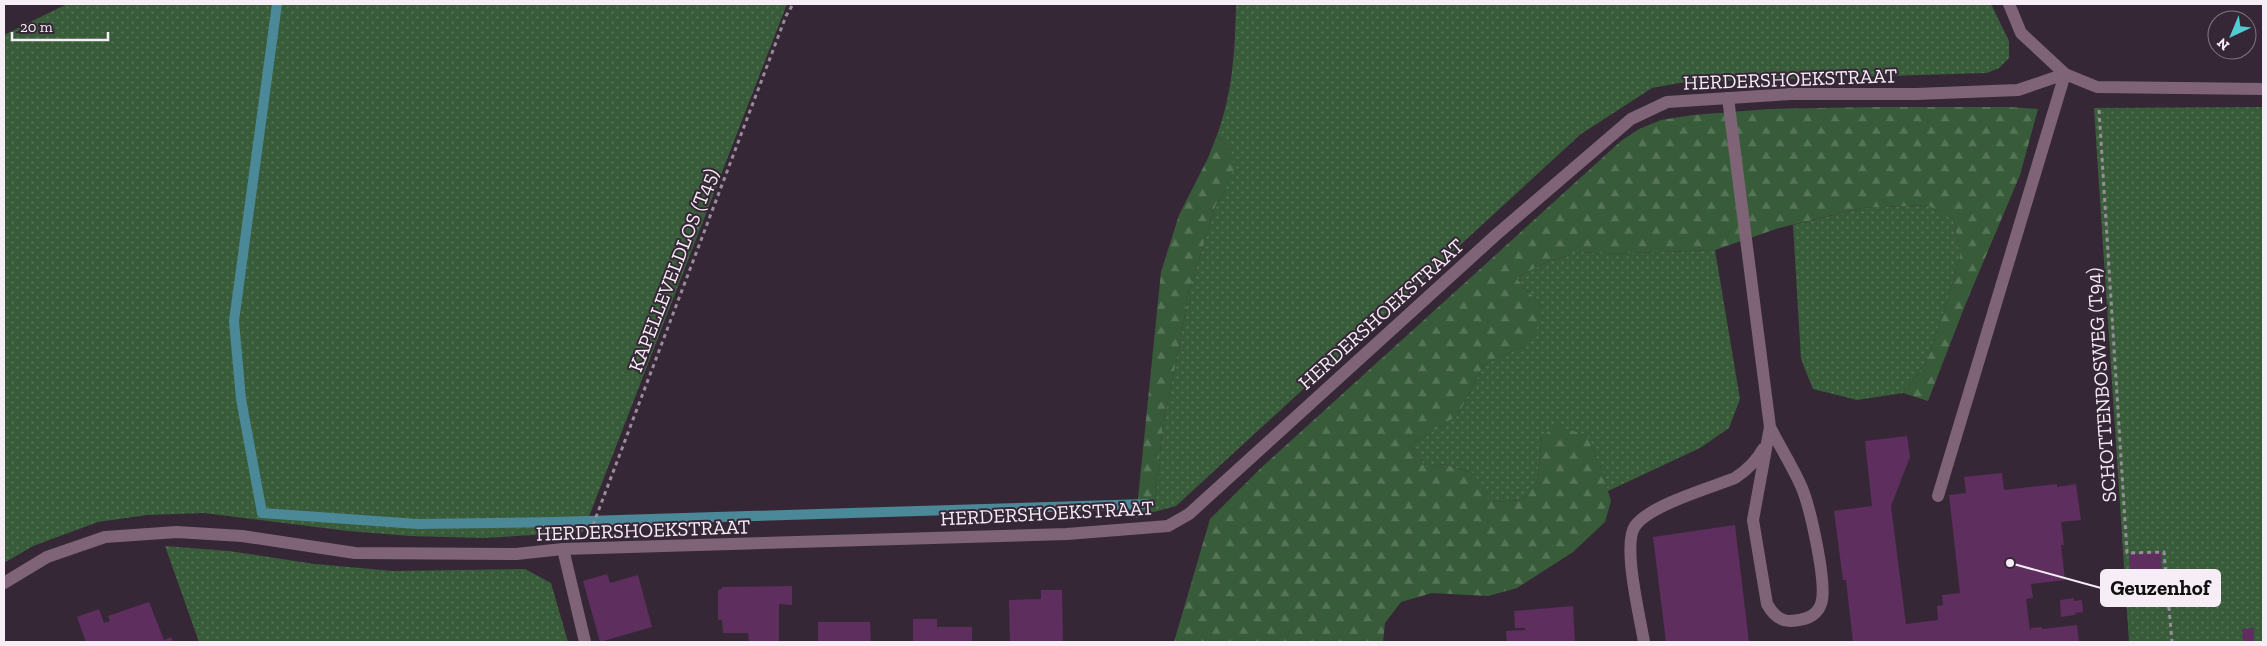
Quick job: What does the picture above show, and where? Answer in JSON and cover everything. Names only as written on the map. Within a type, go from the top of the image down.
[{"type":"street","points":[[2008,4],[2021,33],[2064,74],[2097,87],[2263,89]]},
{"type":"street","name":"HERDERSHOEKSTRAAT","points":[[4,583],[47,557],[105,537],[177,532],[242,536],[356,553],[516,554],[585,549],[1067,534],[1168,526],[1189,514],[1497,234],[1632,119],[1668,102],[1791,94],[1916,94],[2018,90],[2064,74]]},
{"type":"street","points":[[1938,496],[2064,74]]},
{"type":"street","points":[[1728,98],[1770,427],[1801,488],[1810,514],[1816,541],[1822,599],[1818,610],[1813,616],[1805,619],[1786,621],[1772,613],[1767,604],[1753,520],[1770,427]]},
{"type":"street","points":[[1644,642],[1629,549],[1634,527],[1646,515],[1659,508],[1745,472],[1758,458],[1766,442]]},
{"type":"street","points":[[562,550],[585,642]]},
{"type":"path","name":"KAPELLEVELDLOS (T45)","points":[[585,549],[618,457],[786,16],[793,4]]},
{"type":"path","name":"SCHOTTENBOSWEG (T94)","points":[[2097,87],[2127,553],[2164,552],[2172,642]]},
{"type":"green space","points":[[67,4],[787,4],[583,532],[483,538],[410,536],[348,531],[204,513],[147,515],[98,522],[33,546],[4,563],[4,35]]},
{"type":"green space","points":[[1236,4],[1991,4],[2009,41],[2009,58],[1999,68],[1987,73],[1685,82],[1652,88],[1581,134],[1176,506],[1154,512],[1163,423],[1180,344],[1188,295],[1216,204],[1225,191],[1231,151],[1217,135],[1230,87],[1234,54]]},
{"type":"green space","points":[[2010,107],[2038,109],[2020,175],[1966,303],[1928,401],[1903,393],[1926,363],[1960,257],[1954,219],[1927,205],[1862,208],[1779,228],[1715,250],[1606,254],[1581,252],[1547,262],[1516,278],[1542,306],[1537,328],[1522,347],[1484,364],[1458,415],[1410,446],[1426,468],[1443,464],[1473,473],[1491,502],[1523,500],[1537,481],[1542,436],[1557,426],[1586,435],[1601,468],[1611,501],[1605,522],[1573,552],[1517,588],[1488,596],[1432,593],[1401,602],[1385,623],[1383,642],[1174,642],[1210,519],[1261,468],[1621,141],[1639,129],[1661,120],[1693,115],[1769,109]]},
{"type":"green space","points":[[2263,107],[2263,642],[2129,642],[2094,108]]},
{"type":"green space","points":[[1217,135],[1231,151],[1234,169],[1225,191],[1216,204],[1188,295],[1180,344],[1163,423],[1154,512],[1136,518],[1161,272],[1179,215],[1208,158]]},
{"type":"green space","points":[[1927,205],[1954,219],[1960,257],[1926,363],[1903,393],[1857,400],[1813,389],[1801,359],[1793,225],[1862,208]]},
{"type":"green space","points":[[1715,250],[1740,399],[1729,428],[1700,448],[1608,491],[1601,468],[1586,435],[1542,436],[1537,481],[1523,500],[1490,502],[1473,473],[1443,464],[1426,468],[1410,446],[1458,415],[1484,364],[1522,347],[1542,306],[1516,278],[1547,262],[1581,252],[1606,254]]},
{"type":"green space","points":[[165,546],[229,551],[315,564],[393,571],[525,569],[551,583],[568,642],[199,642]]},
{"type":"building","points":[[1907,436],[1910,457],[1891,506],[1906,624],[1938,620],[1937,606],[1943,605],[1942,595],[1960,593],[1949,495],[1966,493],[1964,477],[2002,473],[2004,490],[2057,484],[2057,487],[2076,484],[2081,520],[2061,522],[2064,545],[2061,545],[2065,580],[2031,584],[2033,598],[2026,599],[2030,631],[2031,628],[2042,627],[2042,629],[2077,625],[2079,642],[1853,642],[1846,580],[1843,580],[1834,511],[1872,506],[1865,441]]},
{"type":"building","points":[[1735,525],[1749,642],[1666,642],[1653,537]]},
{"type":"building","points":[[2161,552],[2163,602],[2132,603],[2129,554]]},
{"type":"building","points":[[607,574],[610,583],[638,575],[652,627],[600,642],[583,581]]},
{"type":"building","points":[[792,586],[792,605],[779,604],[779,642],[749,642],[748,633],[723,633],[722,620],[718,620],[718,590],[722,589],[722,587]]},
{"type":"building","points":[[1041,590],[1062,590],[1063,642],[1010,642],[1009,600],[1041,599]]},
{"type":"building","points":[[2074,598],[2074,601],[2082,600],[2083,612],[2061,617],[2060,600]]},
{"type":"building","points":[[149,602],[164,640],[171,637],[173,642],[86,642],[77,617],[99,609],[104,623],[110,621],[108,616]]},
{"type":"building","points":[[1573,606],[1575,642],[1507,642],[1506,631],[1525,630],[1525,628],[1515,628],[1514,611]]},
{"type":"building","points":[[913,619],[937,619],[937,627],[972,627],[972,642],[913,642]]},
{"type":"building","points":[[818,622],[870,622],[871,642],[818,642]]},
{"type":"building","points":[[2254,628],[2254,642],[2243,642],[2242,629]]},
{"type":"waterway","points":[[277,4],[234,321],[241,399],[262,513],[418,524],[554,522],[1147,504]]},
{"type":"place","name":"Geuzenhof","points":[[2010,563]]}]
